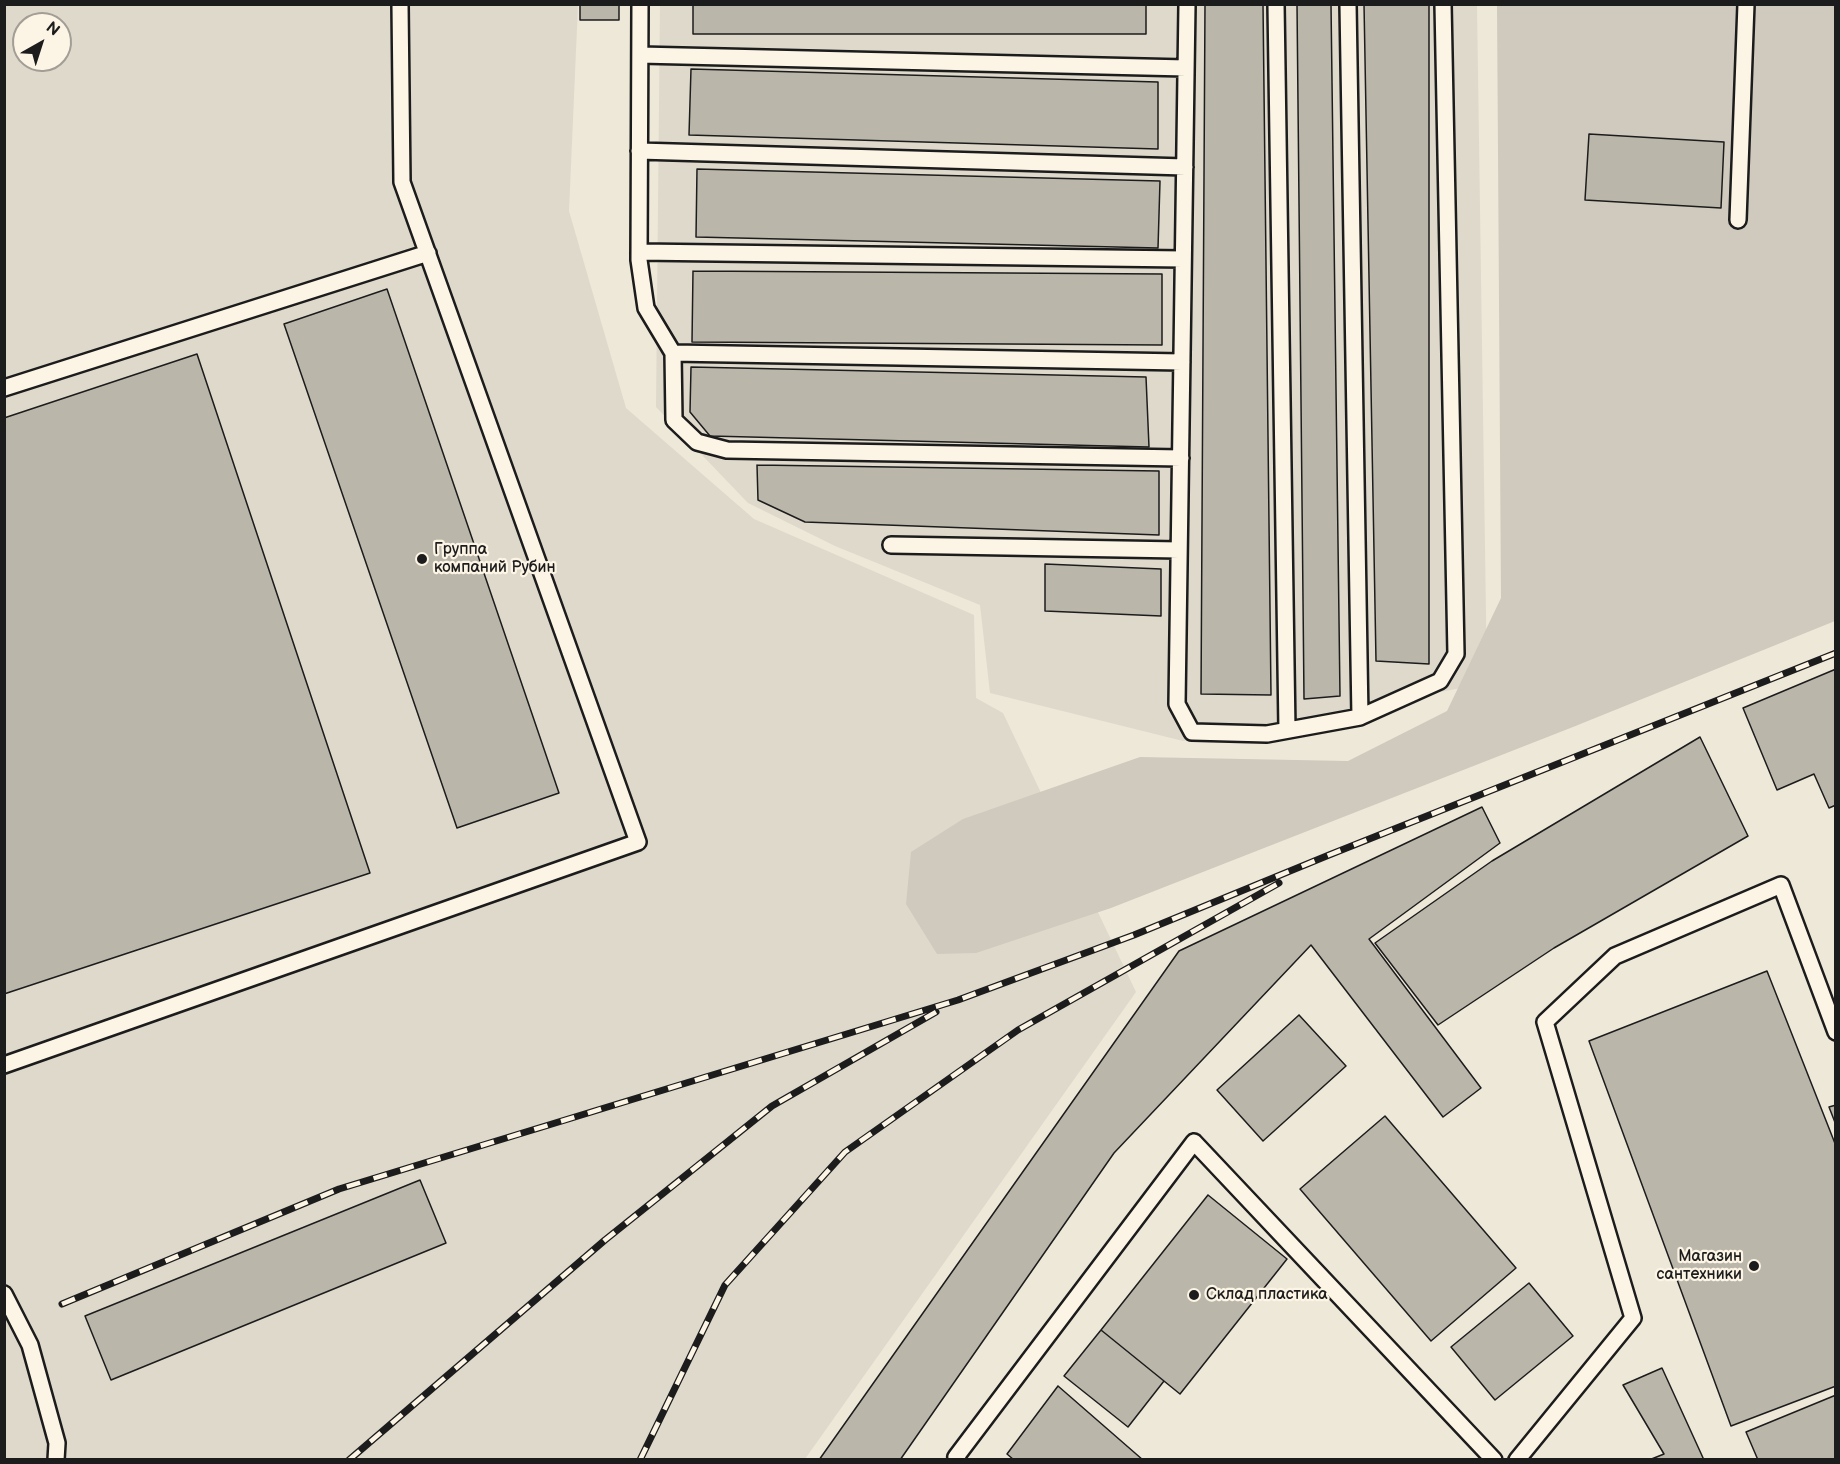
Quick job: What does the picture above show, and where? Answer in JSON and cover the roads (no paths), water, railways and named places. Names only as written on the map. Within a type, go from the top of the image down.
[{"type":"lane","points":[[4,1065],[638,842],[402,182],[400,4]]},
{"type":"lane","points":[[640,4],[639,252],[646,308],[674,353],[674,420],[697,442],[727,450],[1181,458]]},
{"type":"lane","points":[[1187,4],[1178,704],[1192,732],[1267,734],[1360,717],[1440,681],[1456,654],[1443,4]]},
{"type":"lane","points":[[1276,4],[1287,730]]},
{"type":"lane","points":[[1348,4],[1360,717]]},
{"type":"lane","points":[[1738,220],[1746,4]]},
{"type":"lane","points":[[640,55],[1186,68]]},
{"type":"lane","points":[[639,151],[1185,167]]},
{"type":"lane","points":[[639,252],[1183,259]]},
{"type":"lane","points":[[4,388],[428,253]]},
{"type":"lane","points":[[674,353],[1182,362]]},
{"type":"lane","points":[[891,545],[1179,550]]},
{"type":"lane","points":[[1517,1460],[1633,1318],[1545,1022],[1615,956],[1781,885],[1836,1032]]},
{"type":"lane","points":[[956,1459],[1194,1142],[1494,1460]]},
{"type":"lane","points":[[4,1294],[30,1345],[57,1443],[56,1460]]},
{"type":"railway","points":[[62,1304],[339,1189],[958,1000],[1134,935],[1836,653]]},
{"type":"railway","points":[[640,1460],[725,1285],[845,1152],[1018,1030],[1279,883]]},
{"type":"railway","points":[[349,1460],[605,1240],[772,1106],[936,1012]]},
{"type":"place","name":"Группа компаний Рубин","points":[[422,559]]},
{"type":"place","name":"Магазин сантехники","points":[[1754,1266]]},
{"type":"place","name":"Склад пластика","points":[[1194,1295]]}]
